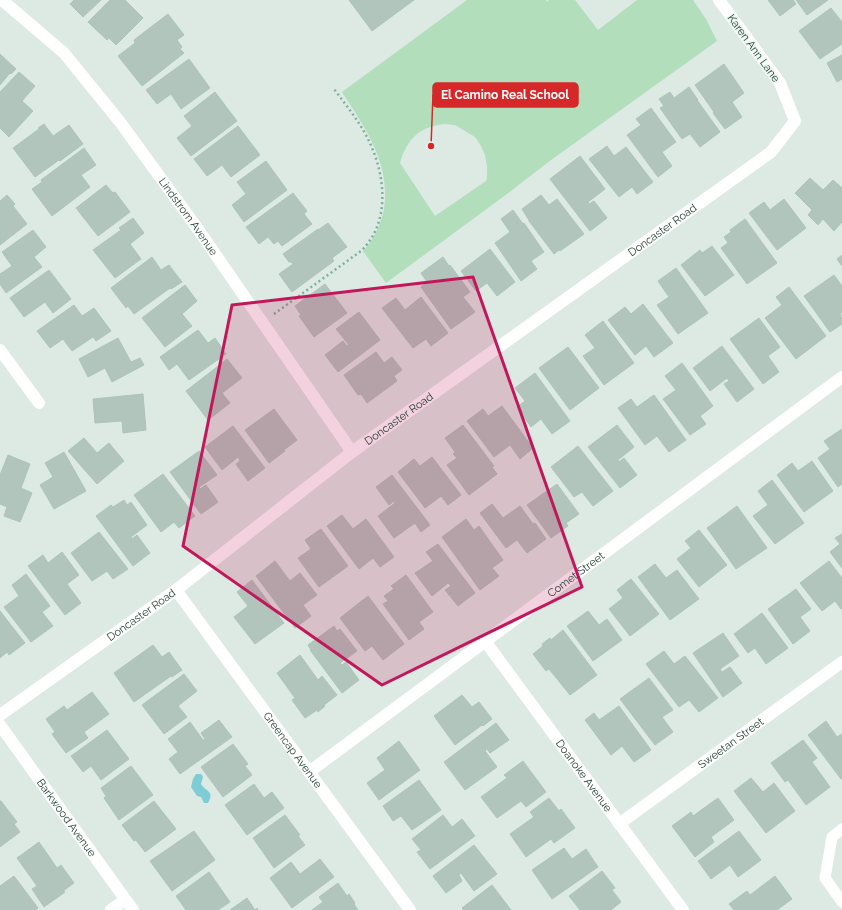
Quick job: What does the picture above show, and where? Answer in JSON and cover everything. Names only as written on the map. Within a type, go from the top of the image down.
[{"type":"street","name":"Lindstrom Avenue","points":[[2,0],[64,53],[124,129],[195,226],[352,452]]},
{"type":"street","name":"Karen Ann Lane","points":[[719,0],[780,83],[795,121]]},
{"type":"street","name":"Doncaster Road","points":[[0,715],[176,590],[352,452],[771,152],[795,121]]},
{"type":"street","points":[[0,350],[39,403]]},
{"type":"street","name":"Comet Street","points":[[309,772],[842,377]]},
{"type":"street","name":"Greencap Avenue","points":[[176,590],[410,910]]},
{"type":"street","name":"Doanoke Avenue","points":[[485,641],[683,910]]},
{"type":"street","name":"Sweetan Street","points":[[620,824],[842,662]]},
{"type":"street","name":"Barkwood Avenue","points":[[0,725],[133,910]]},
{"type":"street","points":[[111,910],[125,900]]},
{"type":"lane","points":[[842,830],[832,837],[825,878],[842,902]]},
{"type":"path","points":[[262,323],[361,251],[370,241],[380,218],[383,196],[376,159],[367,138],[356,119],[334,89]]},
{"type":"highlighted area","points":[[473,277],[582,587],[382,685],[183,546],[232,305]]},
{"type":"green space","points":[[467,0],[546,0],[547,2],[549,0],[575,0],[598,30],[637,0],[693,0],[706,19],[717,41],[551,160],[386,283],[363,251],[375,234],[383,214],[385,197],[381,164],[368,134],[342,92]],"holes":[[[444,124],[455,125],[475,137],[481,146],[485,155],[487,178],[486,181],[435,216],[400,163],[406,147],[421,131]]]},
{"type":"water","points":[[196,774],[202,775],[203,777],[201,784],[211,796],[208,803],[204,803],[201,797],[197,796],[191,787]]},
{"type":"building","points":[[74,0],[101,0],[83,17],[70,4]]},
{"type":"building","points":[[110,0],[125,0],[143,18],[116,45],[109,38],[107,40],[88,22]]},
{"type":"building","points":[[349,0],[414,0],[372,31]]},
{"type":"building","points":[[768,0],[793,0],[796,4],[780,16]]},
{"type":"building","points":[[796,0],[828,0],[807,15]]},
{"type":"building","points":[[831,8],[842,22],[842,44],[820,59],[799,31]]},
{"type":"building","points":[[168,14],[184,35],[177,40],[182,47],[180,49],[184,53],[142,86],[118,56],[135,43],[134,40]]},
{"type":"building","points":[[0,54],[16,69],[11,74],[10,73],[0,85]]},
{"type":"building","points":[[842,55],[842,79],[837,82],[827,63]]},
{"type":"building","points":[[189,59],[210,88],[181,109],[171,94],[157,104],[146,90]]},
{"type":"building","points":[[724,64],[744,93],[732,102],[742,117],[725,129],[695,85]]},
{"type":"building","points":[[19,72],[35,86],[22,101],[33,111],[9,137],[0,128],[0,92]]},
{"type":"building","points":[[689,87],[720,132],[700,147],[690,134],[682,139],[660,108],[664,106],[659,99],[670,92],[674,98]]},
{"type":"building","points":[[215,92],[237,121],[191,156],[177,138],[192,126],[184,116]]},
{"type":"building","points":[[651,108],[676,142],[662,152],[672,166],[658,177],[627,135],[641,125],[636,119]]},
{"type":"building","points":[[44,124],[53,136],[69,125],[83,144],[35,177],[13,148]]},
{"type":"building","points":[[238,126],[260,155],[231,177],[222,165],[207,176],[194,159]]},
{"type":"building","points":[[607,146],[614,156],[626,147],[653,182],[637,194],[632,187],[619,197],[589,159]]},
{"type":"building","points":[[84,148],[96,165],[81,175],[90,187],[52,216],[32,189],[42,182],[41,180]]},
{"type":"building","points":[[580,156],[605,189],[588,202],[589,204],[594,201],[607,218],[590,231],[550,179]]},
{"type":"building","points":[[266,161],[287,190],[244,222],[232,205],[246,194],[237,182]]},
{"type":"building","points":[[810,178],[823,190],[833,180],[842,188],[842,222],[834,231],[823,219],[818,225],[808,215],[812,210],[795,193]]},
{"type":"building","points":[[106,185],[113,193],[115,192],[130,212],[98,236],[76,208]]},
{"type":"building","points":[[293,193],[307,211],[304,214],[312,224],[282,246],[278,241],[274,244],[268,237],[259,244],[246,227]]},
{"type":"building","points":[[7,195],[15,204],[13,206],[27,224],[0,245],[0,201]]},
{"type":"building","points":[[541,195],[549,205],[557,199],[584,234],[554,254],[529,221],[522,209]]},
{"type":"building","points":[[784,199],[806,228],[777,250],[749,213],[764,202],[770,210]]},
{"type":"building","points":[[513,210],[544,252],[531,261],[537,269],[521,281],[495,243],[510,232],[501,219]]},
{"type":"building","points":[[133,218],[144,233],[130,244],[141,259],[115,278],[93,250],[121,230],[119,228]]},
{"type":"building","points":[[745,219],[777,263],[747,284],[721,248],[728,243],[724,237],[731,232],[730,230]]},
{"type":"building","points":[[328,223],[347,247],[332,258],[334,261],[292,292],[279,274],[293,264],[289,262],[283,254]]},
{"type":"building","points":[[33,230],[46,247],[34,257],[42,267],[6,293],[0,284],[0,274],[12,266],[2,252]]},
{"type":"building","points":[[712,246],[734,275],[705,296],[681,265],[700,250],[702,253]]},
{"type":"building","points":[[490,249],[515,282],[497,296],[487,283],[476,291],[461,271]]},
{"type":"building","points":[[842,255],[842,266],[837,259]]},
{"type":"building","points":[[152,257],[161,270],[169,265],[182,282],[171,289],[170,288],[134,314],[128,306],[126,308],[111,288]]},
{"type":"building","points":[[443,257],[470,292],[463,297],[475,312],[451,329],[421,287],[427,282],[421,273]]},
{"type":"building","points":[[676,268],[708,313],[678,334],[657,305],[669,297],[658,281]]},
{"type":"building","points":[[49,270],[71,299],[53,313],[45,302],[24,317],[10,298]]},
{"type":"building","points":[[834,275],[842,286],[842,312],[840,314],[842,317],[842,324],[830,332],[804,296]]},
{"type":"building","points":[[325,284],[347,313],[314,337],[299,316],[301,315],[295,306]]},
{"type":"building","points":[[185,285],[197,301],[182,314],[192,326],[165,347],[142,318]]},
{"type":"building","points":[[789,287],[826,336],[796,359],[765,318],[782,305],[776,297]]},
{"type":"building","points":[[421,297],[448,333],[431,346],[426,339],[413,348],[382,308],[396,298],[405,310]]},
{"type":"building","points":[[643,304],[673,343],[654,357],[646,346],[635,355],[608,320],[625,307],[631,314]]},
{"type":"building","points":[[74,305],[82,316],[94,308],[111,331],[96,341],[93,337],[72,351],[63,339],[50,348],[37,331]]},
{"type":"building","points":[[359,312],[380,340],[338,372],[325,355],[343,341],[347,346],[349,345],[336,329]]},
{"type":"building","points":[[759,318],[780,347],[768,356],[779,372],[763,384],[730,339]]},
{"type":"building","points":[[603,321],[634,363],[604,385],[583,356],[595,348],[585,335]]},
{"type":"building","points":[[198,330],[208,343],[215,338],[226,354],[189,380],[177,364],[169,370],[160,357]]},
{"type":"building","points":[[118,338],[131,362],[140,358],[144,365],[112,382],[105,368],[88,377],[79,359]]},
{"type":"building","points":[[722,346],[754,389],[737,402],[724,384],[729,381],[727,378],[710,391],[693,368]]},
{"type":"building","points":[[568,347],[599,388],[570,410],[539,368]]},
{"type":"building","points":[[376,352],[384,363],[392,357],[402,370],[394,376],[397,381],[367,403],[361,394],[358,395],[344,375]]},
{"type":"building","points":[[227,359],[242,378],[222,393],[230,403],[208,420],[186,391]]},
{"type":"building","points":[[682,363],[713,406],[700,416],[706,424],[690,435],[663,399],[676,390],[665,376]]},
{"type":"building","points":[[535,373],[570,421],[552,434],[541,419],[531,427],[517,407],[525,401],[515,388]]},
{"type":"building","points":[[143,394],[146,430],[123,433],[122,421],[95,423],[93,399]]},
{"type":"building","points":[[654,395],[686,440],[669,452],[657,436],[645,445],[618,408],[631,399],[637,407]]},
{"type":"building","points":[[502,406],[533,448],[520,459],[510,445],[494,457],[467,421],[483,409],[488,416]]},
{"type":"building","points":[[274,409],[297,440],[269,463],[245,430]]},
{"type":"building","points":[[463,425],[494,466],[492,467],[497,474],[469,495],[447,465],[457,458],[453,454],[455,452],[445,438]]},
{"type":"building","points":[[617,425],[634,447],[618,460],[619,462],[624,458],[637,475],[620,488],[588,447]]},
{"type":"building","points":[[233,426],[265,468],[248,481],[236,464],[240,461],[238,457],[222,470],[205,447]]},
{"type":"building","points":[[842,429],[842,484],[838,487],[818,458],[830,449],[824,441]]},
{"type":"building","points":[[84,438],[97,453],[109,443],[124,461],[97,484],[68,451]]},
{"type":"building","points":[[578,446],[613,491],[593,506],[582,492],[574,497],[551,467]]},
{"type":"building","points":[[199,451],[217,475],[199,487],[200,489],[206,485],[218,502],[201,514],[170,472]]},
{"type":"building","points":[[64,452],[86,491],[54,509],[40,485],[53,477],[45,463]]},
{"type":"building","points":[[8,455],[30,464],[21,488],[32,493],[20,522],[4,516],[7,507],[0,504],[0,475]]},
{"type":"building","points":[[432,457],[461,495],[448,505],[441,496],[425,508],[398,472],[414,459],[420,466]]},
{"type":"building","points":[[812,461],[833,491],[804,512],[777,475],[792,463],[798,471]]},
{"type":"building","points":[[163,474],[195,516],[179,528],[174,522],[161,532],[134,495]]},
{"type":"building","points":[[392,475],[430,525],[421,532],[415,523],[394,538],[378,516],[395,503],[394,501],[389,505],[376,487]]},
{"type":"building","points":[[772,480],[804,523],[775,544],[753,516],[768,505],[758,491]]},
{"type":"building","points":[[557,484],[579,514],[566,523],[568,526],[551,538],[527,505]]},
{"type":"building","points":[[124,500],[127,505],[131,502],[147,525],[131,537],[132,539],[137,535],[150,553],[133,566],[96,516],[111,505],[113,507]]},
{"type":"building","points":[[492,504],[503,518],[520,506],[533,524],[535,523],[546,539],[527,553],[517,540],[506,548],[480,513]]},
{"type":"building","points":[[737,506],[767,548],[736,569],[707,528]]},
{"type":"building","points":[[342,515],[353,529],[366,519],[394,557],[380,567],[373,558],[359,569],[327,526]]},
{"type":"building","points":[[466,519],[474,530],[479,526],[503,560],[492,568],[499,576],[480,590],[442,537]]},
{"type":"building","points":[[321,529],[348,566],[319,587],[298,558],[311,549],[305,540]]},
{"type":"building","points":[[699,530],[727,565],[699,587],[677,559],[691,548],[685,541]]},
{"type":"building","points":[[99,532],[128,569],[113,579],[107,571],[92,581],[71,553]]},
{"type":"building","points":[[842,534],[842,568],[830,552],[840,544],[835,538]]},
{"type":"building","points":[[438,544],[475,593],[458,606],[445,590],[451,586],[448,583],[432,596],[415,573],[433,561],[426,552]]},
{"type":"building","points":[[62,552],[79,575],[67,584],[81,603],[65,615],[28,566],[43,555],[48,563]]},
{"type":"building","points":[[275,561],[290,581],[300,573],[317,595],[303,605],[311,616],[295,628],[256,576]]},
{"type":"building","points":[[829,561],[842,578],[842,608],[841,609],[835,601],[822,611],[800,583]]},
{"type":"building","points":[[655,564],[666,578],[677,570],[699,599],[670,620],[638,577]]},
{"type":"building","points":[[26,574],[50,606],[42,612],[53,626],[31,642],[4,607],[19,596],[12,585]]},
{"type":"building","points":[[406,575],[433,612],[419,622],[424,629],[409,640],[383,604],[388,601],[384,596],[394,589],[391,586]]},
{"type":"building","points":[[631,579],[659,614],[630,636],[609,609],[623,598],[617,590]]},
{"type":"building","points":[[252,580],[284,623],[255,644],[234,617],[248,606],[237,592]]},
{"type":"building","points":[[796,589],[811,609],[800,617],[810,631],[793,644],[768,609]]},
{"type":"building","points":[[368,596],[404,644],[383,660],[372,646],[365,651],[340,618]]},
{"type":"building","points":[[0,611],[25,643],[9,655],[7,652],[0,658]]},
{"type":"building","points":[[588,611],[599,625],[607,619],[622,640],[593,661],[567,626]]},
{"type":"building","points":[[762,613],[788,648],[766,664],[755,648],[748,653],[734,634]]},
{"type":"building","points":[[334,626],[337,631],[340,629],[357,651],[340,663],[342,665],[346,662],[359,680],[342,693],[310,650],[308,645]]},
{"type":"building","points":[[563,630],[597,675],[570,695],[549,669],[546,671],[533,654],[543,646],[542,644],[550,638],[551,640]]},
{"type":"building","points":[[723,633],[739,656],[720,669],[722,672],[730,667],[742,683],[723,697],[693,653]]},
{"type":"building","points":[[153,645],[162,657],[169,652],[182,670],[134,702],[114,673]]},
{"type":"building","points":[[664,651],[674,664],[685,656],[718,698],[699,712],[689,700],[679,707],[646,664]]},
{"type":"building","points":[[300,655],[318,680],[322,676],[337,695],[324,705],[325,706],[318,712],[317,710],[305,718],[292,700],[295,698],[277,673]]},
{"type":"building","points":[[184,674],[197,691],[178,706],[187,717],[164,734],[142,705]]},
{"type":"building","points":[[649,678],[673,710],[662,717],[673,732],[655,745],[620,699]]},
{"type":"building","points":[[92,692],[109,714],[84,732],[88,738],[66,753],[52,734],[55,732],[46,719],[64,706],[67,710]]},
{"type":"building","points":[[462,695],[472,707],[479,702],[492,719],[455,745],[434,716]]},
{"type":"building","points":[[619,706],[651,750],[634,762],[622,746],[611,755],[585,720],[594,713],[599,720]]},
{"type":"building","points":[[219,720],[232,737],[180,774],[169,759],[178,752],[168,739],[190,722],[203,740],[205,739],[201,733]]},
{"type":"building","points":[[826,721],[837,737],[842,734],[841,779],[808,735]]},
{"type":"building","points":[[496,723],[509,740],[490,753],[487,749],[485,751],[497,767],[465,790],[444,762]]},
{"type":"building","points":[[107,730],[129,759],[101,780],[91,766],[83,772],[71,756]]},
{"type":"building","points":[[803,740],[817,758],[812,762],[830,787],[806,805],[788,780],[785,782],[771,763]]},
{"type":"building","points":[[399,741],[420,770],[379,800],[367,783],[385,770],[377,758]]},
{"type":"building","points":[[233,744],[248,764],[245,766],[252,775],[223,797],[201,767]]},
{"type":"building","points":[[523,761],[546,792],[526,807],[521,801],[497,818],[481,797],[507,778],[504,775]]},
{"type":"building","points":[[131,766],[153,795],[119,820],[104,798],[106,796],[101,788]]},
{"type":"building","points":[[751,778],[763,792],[774,783],[795,811],[766,833],[734,791]]},
{"type":"building","points":[[419,780],[441,810],[412,830],[401,816],[393,821],[383,806]]},
{"type":"building","points":[[254,784],[264,798],[272,792],[284,808],[247,835],[225,805]]},
{"type":"building","points":[[549,798],[559,811],[561,809],[575,828],[554,843],[551,839],[526,857],[510,834],[534,817],[530,812]]},
{"type":"building","points":[[718,798],[734,820],[711,837],[714,842],[695,857],[672,826],[691,812],[693,816]]},
{"type":"building","points":[[0,801],[17,822],[14,824],[20,832],[0,847]]},
{"type":"building","points":[[154,801],[176,829],[145,852],[136,840],[134,841],[122,825]]},
{"type":"building","points":[[285,815],[300,835],[298,836],[305,845],[274,868],[253,838]]},
{"type":"building","points":[[443,815],[452,827],[462,819],[475,836],[430,869],[417,852],[421,850],[412,839]]},
{"type":"building","points":[[194,831],[215,860],[172,891],[150,861]]},
{"type":"building","points":[[739,831],[761,860],[738,877],[730,865],[711,879],[698,861]]},
{"type":"building","points":[[39,842],[57,868],[61,865],[74,883],[63,891],[65,892],[44,907],[32,889],[37,886],[17,858]]},
{"type":"building","points":[[474,845],[497,874],[474,891],[461,873],[459,875],[462,881],[446,893],[433,876]]},
{"type":"building","points":[[564,848],[572,859],[586,849],[598,867],[552,899],[532,870]]},
{"type":"building","points":[[320,859],[334,877],[292,908],[270,878],[291,862],[300,874]]},
{"type":"building","points":[[602,871],[615,888],[612,890],[621,902],[611,910],[580,910],[569,896]]},
{"type":"building","points":[[209,872],[230,902],[218,910],[186,910],[176,896]]},
{"type":"building","points":[[14,876],[38,908],[35,910],[0,910],[0,886]]},
{"type":"building","points":[[775,876],[792,899],[777,910],[734,910],[729,904],[747,891],[750,895]]},
{"type":"building","points":[[338,883],[347,896],[349,894],[358,910],[312,910],[323,902],[319,897]]},
{"type":"building","points":[[492,885],[511,910],[464,910],[462,908]]},
{"type":"building","points":[[247,898],[255,910],[230,910]]},
{"type":"place","name":"El Camino Real School","points":[[431,146]]}]
